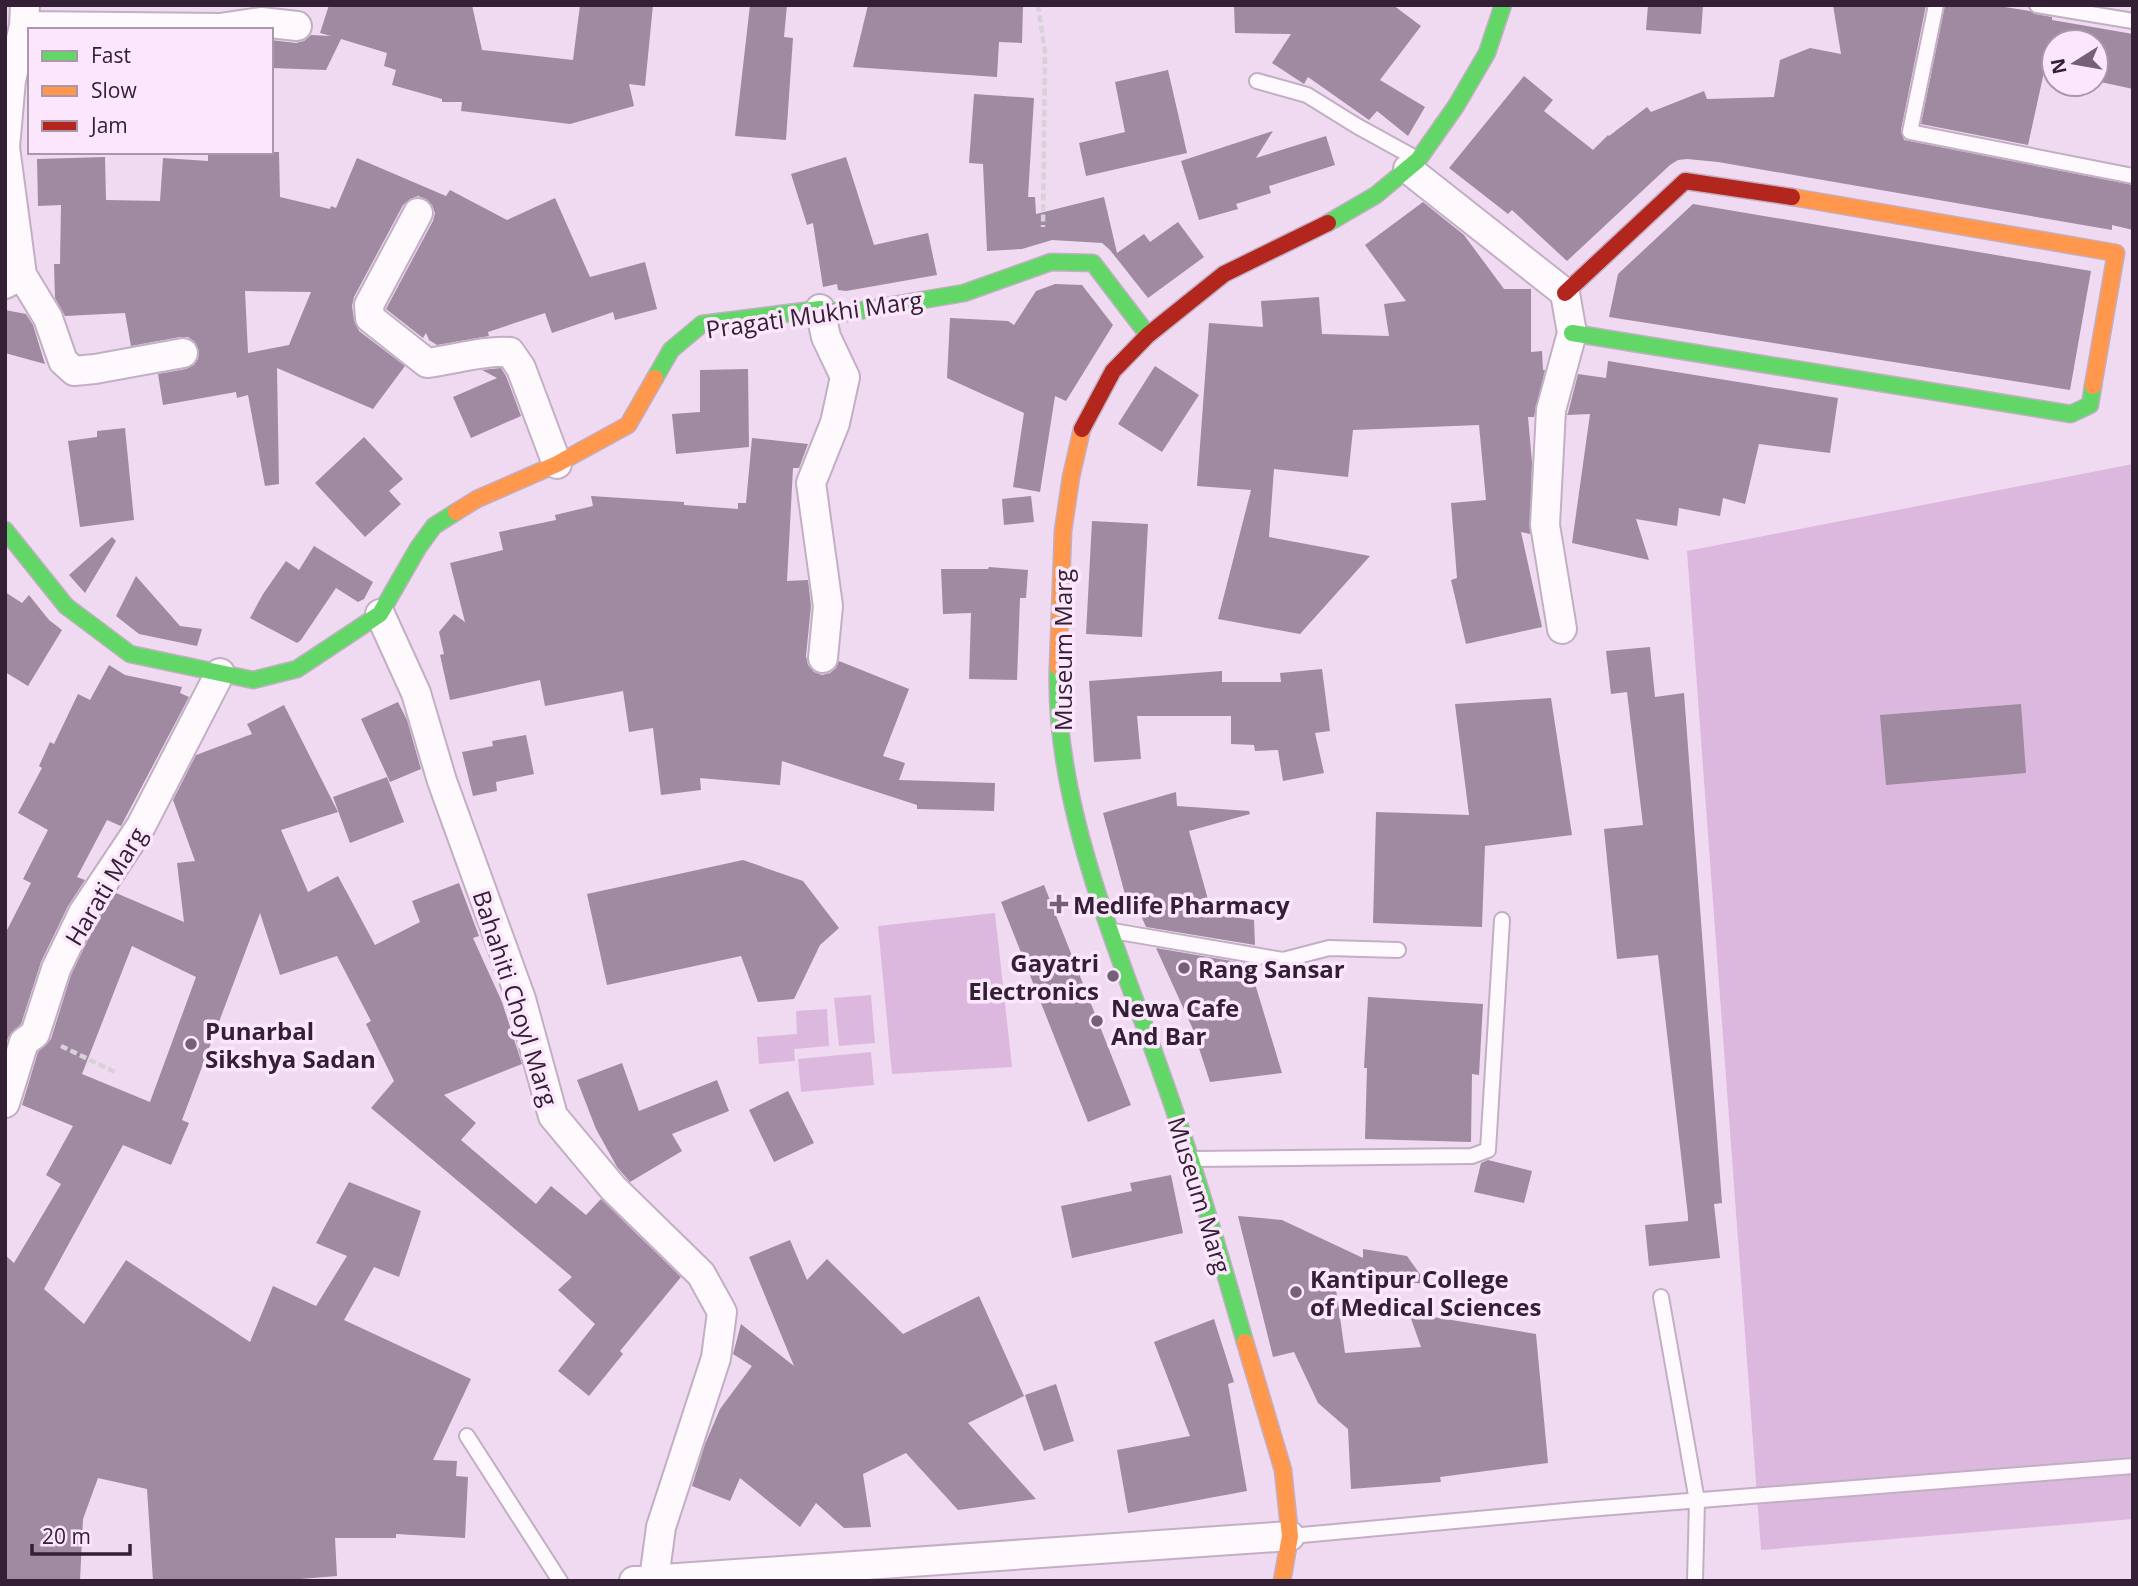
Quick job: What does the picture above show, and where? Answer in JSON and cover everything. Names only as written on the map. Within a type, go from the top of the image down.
[{"type":"street","name":"Museum Marg","points":[[1282,1581],[1290,1536],[1283,1470],[1189,1159],[1162,1075],[1109,930],[1074,812],[1063,754],[1057,684],[1063,531],[1071,477],[1083,427],[1113,371],[1148,335],[1224,274],[1347,212],[1376,195],[1413,164],[1456,106],[1487,53],[1503,5]]},
{"type":"street","points":[[183,353],[74,371],[63,361],[48,318],[14,280],[5,147],[11,80],[25,15],[219,28],[261,22],[297,26]]},
{"type":"street","points":[[5,147],[28,146]]},
{"type":"street","points":[[1413,164],[1565,293],[1572,333],[1550,410],[1545,525],[1562,629]]},
{"type":"street","points":[[1565,293],[1685,181],[1892,213],[2116,253],[2090,405],[2071,414],[1572,333]]},
{"type":"street","points":[[418,213],[369,305],[370,318],[428,363],[496,351],[510,352],[521,369],[557,464]]},
{"type":"street","name":"Pragati Mukhi Marg","points":[[5,530],[66,606],[130,654],[253,680],[297,668],[380,614],[418,548],[434,526],[477,499],[557,464],[628,425],[671,350],[702,324],[820,309],[846,313],[964,293],[1051,262],[1093,262],[1148,335]]},
{"type":"street","points":[[820,309],[826,337],[845,377],[835,423],[811,483],[828,606],[823,658]]},
{"type":"street","name":"Bahahiti Choyl Marg","points":[[380,614],[416,693],[442,781],[521,999],[553,1116],[613,1188],[701,1274],[722,1312],[716,1358],[644,1580]]},
{"type":"street","name":"Harati Marg","points":[[5,1103],[24,1042],[34,1034],[56,969],[83,913],[141,826],[220,673]]},
{"type":"street","points":[[644,1580],[1290,1536]]},
{"type":"lane","points":[[1936,5],[1910,132],[2133,176]]},
{"type":"lane","points":[[2037,5],[2133,22]]},
{"type":"lane","points":[[1256,81],[1307,95],[1413,164]]},
{"type":"lane","points":[[1189,1159],[1472,1156],[1488,1150],[1502,920]]},
{"type":"lane","points":[[1109,930],[1283,960],[1329,948],[1398,950]]},
{"type":"lane","points":[[1661,1297],[1698,1501],[1695,1581]]},
{"type":"lane","points":[[467,1436],[560,1581]]},
{"type":"lane","points":[[1290,1536],[2133,1466]]},
{"type":"path","points":[[1038,5],[1045,52],[1042,225],[1051,262]]},
{"type":"path","points":[[34,1034],[115,1072]]},
{"type":"shaded area","points":[[2133,464],[2133,1519],[1761,1550],[1687,551]]},
{"type":"shaded area","points":[[995,913],[1012,1067],[892,1074],[878,926]]},
{"type":"shaded area","points":[[871,995],[875,1043],[839,1046],[834,998]]},
{"type":"shaded area","points":[[827,1009],[829,1046],[794,1049],[795,1061],[759,1064],[757,1037],[797,1034],[796,1011]]},
{"type":"shaded area","points":[[871,1052],[874,1085],[801,1092],[798,1059]]},
{"type":"building","points":[[329,5],[472,5],[482,50],[573,60],[580,5],[653,5],[645,86],[629,84],[634,106],[570,124],[461,111],[462,102],[442,102],[442,99],[392,85],[396,70],[384,66],[387,53],[341,39],[326,70],[273,68],[273,40],[296,43],[311,35],[331,36],[320,33]]},
{"type":"building","points":[[750,5],[787,5],[784,37],[793,38],[786,140],[735,136]]},
{"type":"building","points":[[868,5],[1023,5],[1022,43],[999,42],[997,77],[853,67]]},
{"type":"building","points":[[1234,5],[1393,5],[1421,26],[1380,80],[1425,107],[1408,136],[1377,111],[1369,120],[1308,77],[1304,84],[1272,63],[1291,34],[1235,33]]},
{"type":"building","points":[[1648,5],[1703,5],[1701,34],[1646,30]]},
{"type":"building","points":[[1833,5],[1926,5],[1901,130],[1904,140],[2133,185],[2133,230],[2112,225],[2112,230],[1718,162],[1687,159],[1670,165],[1567,261],[1512,210],[1508,214],[1449,168],[1524,76],[1553,100],[1544,111],[1593,150],[1608,135],[1647,107],[1651,112],[1704,91],[1707,99],[1774,97],[1780,60],[1810,48],[1841,54]]},
{"type":"building","points":[[1945,5],[1992,5],[2030,11],[2052,17],[2052,20],[2098,28],[2040,28],[2040,90],[2028,145],[1921,124]]},
{"type":"building","points":[[2110,30],[2133,34],[2133,89],[2110,84]]},
{"type":"building","points":[[1168,70],[1187,153],[1086,176],[1079,143],[1125,132],[1115,82]]},
{"type":"building","points":[[974,94],[1034,98],[1028,197],[1035,197],[1036,214],[1104,197],[1117,253],[1144,234],[1150,242],[1178,222],[1204,257],[1148,298],[1102,243],[1052,240],[1022,249],[987,251],[983,164],[969,163]]},
{"type":"building","points":[[1273,131],[1256,158],[1326,136],[1335,165],[1269,186],[1271,193],[1236,204],[1238,209],[1199,220],[1181,161]]},
{"type":"building","points":[[279,152],[280,197],[330,209],[331,206],[336,208],[357,158],[446,196],[450,190],[507,220],[555,198],[590,277],[645,262],[657,309],[615,320],[613,312],[552,333],[545,313],[488,332],[489,336],[437,345],[429,340],[426,333],[423,338],[386,309],[435,213],[426,199],[418,196],[410,199],[403,205],[354,297],[352,306],[359,331],[405,366],[373,409],[277,368],[279,484],[265,486],[248,395],[237,398],[236,392],[163,405],[158,374],[194,365],[199,351],[195,342],[188,337],[180,337],[131,346],[125,313],[65,316],[55,298],[54,264],[60,264],[61,205],[38,206],[37,159],[105,157],[106,200],[160,201],[163,158],[208,161],[208,154]],"holes":[[[245,291],[311,292],[289,345],[248,353]]]},
{"type":"building","points":[[846,157],[874,245],[928,233],[937,275],[846,291],[838,290],[837,284],[823,287],[813,223],[807,225],[791,174]]},
{"type":"building","points":[[1423,202],[1464,235],[1504,289],[1531,289],[1531,352],[1542,351],[1545,370],[1534,417],[1528,417],[1532,462],[1530,534],[1521,532],[1542,627],[1466,644],[1451,580],[1457,578],[1451,503],[1486,500],[1479,425],[1353,430],[1348,477],[1274,469],[1269,537],[1370,556],[1300,634],[1218,619],[1251,490],[1197,486],[1209,323],[1263,327],[1261,301],[1319,297],[1322,334],[1389,336],[1384,304],[1406,301],[1365,245]]},
{"type":"building","points":[[1693,204],[2091,271],[2070,390],[1609,317],[1618,274]]},
{"type":"building","points":[[1055,284],[1082,285],[1113,325],[1066,401],[1055,396],[1040,492],[1013,487],[1024,413],[947,378],[950,318],[1008,321],[1014,325],[1036,291]]},
{"type":"building","points":[[5,310],[26,314],[33,325],[45,364],[5,353]]},
{"type":"building","points":[[1608,361],[1838,398],[1830,453],[1759,444],[1745,504],[1723,498],[1720,516],[1679,508],[1677,526],[1636,519],[1649,560],[1572,543],[1590,414],[1567,415],[1578,374],[1606,378]]},
{"type":"building","points":[[1155,366],[1199,395],[1162,452],[1118,424]]},
{"type":"building","points":[[501,368],[521,416],[471,438],[453,397],[497,378],[482,370]]},
{"type":"building","points":[[748,369],[749,447],[676,454],[672,414],[700,412],[700,370]]},
{"type":"building","points":[[125,428],[134,520],[80,527],[68,441],[97,437],[97,431]]},
{"type":"building","points":[[364,437],[403,479],[389,491],[401,504],[365,537],[315,483]]},
{"type":"building","points":[[752,438],[808,444],[799,468],[793,468],[787,581],[808,580],[811,606],[806,656],[808,665],[814,672],[822,675],[830,673],[839,661],[909,689],[883,756],[905,763],[899,780],[995,783],[994,811],[917,809],[917,805],[782,761],[780,785],[700,778],[701,790],[661,795],[653,728],[629,732],[623,691],[545,706],[540,680],[450,700],[440,655],[444,654],[439,632],[454,614],[465,622],[450,563],[503,550],[499,532],[556,520],[555,515],[593,506],[591,496],[684,502],[684,505],[738,509],[738,503],[746,503]]},
{"type":"building","points":[[1031,496],[1034,522],[1004,525],[1002,499]]},
{"type":"building","points":[[1092,521],[1148,524],[1142,637],[1086,634]]},
{"type":"building","points":[[112,537],[116,541],[85,593],[69,575]]},
{"type":"building","points":[[314,546],[373,582],[364,599],[358,602],[336,588],[297,643],[250,618],[286,561],[299,570]]},
{"type":"building","points":[[989,567],[1028,570],[1026,598],[1020,598],[1017,680],[969,679],[971,613],[943,614],[941,569]]},
{"type":"building","points":[[136,576],[180,626],[202,629],[197,646],[139,634],[116,616]]},
{"type":"building","points":[[5,592],[22,603],[29,595],[49,620],[62,630],[28,686],[5,672]]},
{"type":"building","points":[[1650,647],[1655,697],[1684,693],[1722,1203],[1714,1204],[1720,1258],[1649,1266],[1645,1225],[1688,1221],[1688,1216],[1658,955],[1617,959],[1604,829],[1643,825],[1627,692],[1611,694],[1606,651]]},
{"type":"building","points":[[109,665],[125,675],[182,687],[180,693],[189,697],[121,826],[107,820],[77,877],[85,880],[68,906],[41,962],[21,1024],[9,1036],[5,1046],[5,934],[31,883],[23,879],[48,830],[18,813],[42,768],[39,766],[50,742],[54,744],[78,694],[90,700]]},
{"type":"building","points":[[1322,669],[1330,731],[1315,733],[1324,773],[1283,781],[1278,750],[1255,751],[1254,745],[1231,744],[1231,716],[1137,716],[1141,759],[1094,762],[1089,681],[1222,671],[1222,682],[1281,682],[1280,673]]},
{"type":"building","points":[[1551,698],[1572,835],[1485,846],[1482,927],[1373,923],[1376,812],[1469,815],[1455,704]]},
{"type":"building","points":[[398,702],[407,720],[421,769],[390,782],[361,719]]},
{"type":"building","points":[[2021,704],[2026,773],[1886,785],[1880,715]]},
{"type":"building","points":[[284,705],[338,812],[281,830],[308,892],[338,876],[375,945],[420,922],[412,901],[459,883],[479,936],[473,938],[502,1002],[522,1064],[444,1095],[476,1123],[461,1140],[536,1204],[551,1186],[586,1215],[601,1199],[681,1277],[620,1351],[623,1354],[589,1396],[558,1371],[595,1324],[558,1290],[572,1277],[371,1108],[394,1081],[366,1024],[371,1021],[337,956],[280,975],[260,913],[182,1120],[189,1123],[171,1165],[123,1145],[44,1289],[84,1324],[126,1260],[250,1342],[273,1286],[316,1306],[347,1256],[316,1243],[349,1182],[421,1211],[399,1277],[374,1267],[344,1320],[471,1379],[433,1460],[457,1461],[456,1476],[468,1477],[465,1538],[396,1534],[396,1538],[335,1538],[337,1576],[276,1581],[153,1581],[147,1489],[98,1478],[83,1519],[80,1581],[5,1581],[5,1255],[14,1263],[61,1184],[46,1175],[73,1126],[22,1105],[38,1052],[51,1039],[71,975],[97,921],[116,893],[184,922],[177,863],[195,861],[173,800],[196,755],[252,734],[247,724]],"holes":[[[132,946],[196,977],[150,1102],[82,1074]]]},
{"type":"building","points":[[526,735],[534,774],[496,782],[497,791],[473,796],[462,752],[493,746],[492,741]]},
{"type":"building","points":[[387,777],[404,822],[350,843],[333,797]]},
{"type":"building","points":[[1176,792],[1177,806],[1249,811],[1250,814],[1189,831],[1212,914],[1254,920],[1255,945],[1146,927],[1132,896],[1126,898],[1103,813]]},
{"type":"building","points":[[743,860],[803,881],[839,928],[820,945],[794,999],[758,1002],[741,956],[607,985],[587,894]]},
{"type":"building","points":[[1044,885],[1131,1105],[1088,1122],[1001,902]]},
{"type":"building","points":[[1156,948],[1255,965],[1256,987],[1282,1073],[1210,1082],[1192,1027]]},
{"type":"building","points":[[1368,997],[1483,1004],[1479,1075],[1472,1074],[1471,1142],[1365,1139],[1367,1068],[1364,1068]]},
{"type":"building","points":[[622,1063],[639,1111],[717,1080],[729,1111],[672,1134],[682,1151],[630,1182],[617,1167],[596,1129],[577,1080]]},
{"type":"building","points":[[788,1091],[814,1143],[774,1162],[749,1110]]},
{"type":"building","points":[[1488,1160],[1532,1171],[1524,1203],[1474,1192],[1481,1163]]},
{"type":"building","points":[[1171,1175],[1183,1233],[1072,1258],[1061,1206],[1132,1191],[1130,1183]]},
{"type":"building","points":[[1238,1216],[1282,1220],[1363,1258],[1363,1249],[1407,1256],[1427,1284],[1334,1275],[1345,1353],[1421,1347],[1409,1313],[1536,1334],[1548,1463],[1440,1477],[1441,1482],[1351,1489],[1348,1429],[1318,1403],[1294,1352],[1273,1357]]},
{"type":"building","points":[[790,1240],[807,1280],[827,1259],[903,1334],[979,1296],[1024,1396],[968,1423],[1036,1499],[958,1510],[906,1453],[863,1474],[871,1527],[844,1528],[816,1503],[800,1527],[740,1478],[730,1501],[692,1486],[705,1444],[720,1409],[752,1366],[733,1354],[741,1324],[794,1366],[749,1257]]},
{"type":"building","points":[[1214,1319],[1234,1382],[1228,1384],[1247,1491],[1128,1513],[1117,1450],[1190,1436],[1154,1342]]},
{"type":"building","points":[[1056,1384],[1074,1441],[1044,1451],[1025,1395]]},
{"type":"traffic: fast","points":[[1328,223],[1376,195],[1418,160],[1456,106],[1487,53],[1503,5]]},
{"type":"traffic: fast","points":[[655,378],[671,350],[702,324],[820,309],[846,313],[964,293],[1051,262],[1093,263],[1148,335]]},
{"type":"traffic: fast","points":[[1572,333],[2071,414],[2090,405],[2093,386]]},
{"type":"traffic: fast","points":[[5,530],[66,606],[130,654],[253,680],[297,669],[380,614],[418,548],[434,526],[456,512]]},
{"type":"traffic: fast","points":[[1058,667],[1059,718],[1066,770],[1091,873],[1184,1139],[1245,1342]]},
{"type":"traffic: slow","points":[[1792,197],[2116,253],[2093,386]]},
{"type":"traffic: slow","points":[[456,512],[477,499],[557,464],[628,425],[655,378]]},
{"type":"traffic: slow","points":[[1058,667],[1063,531],[1082,429]]},
{"type":"traffic: slow","points":[[1245,1342],[1283,1470],[1290,1536],[1282,1581]]},
{"type":"traffic: jam","points":[[1565,293],[1685,181],[1792,197]]},
{"type":"traffic: jam","points":[[1082,429],[1113,371],[1148,335],[1224,274],[1328,223]]},
{"type":"place","name":"Medlife Pharmacy","points":[[1059,904]]},
{"type":"place","name":"Rang Sansar","points":[[1184,968]]},
{"type":"place","name":"Gayatri Electronics","points":[[1113,976]]},
{"type":"place","name":"Newa Cafe And Bar","points":[[1097,1021]]},
{"type":"place","name":"Punarbal Sikshya Sadan","points":[[191,1044]]},
{"type":"place","name":"Kantipur College of Medical Sciences","points":[[1296,1292]]}]
